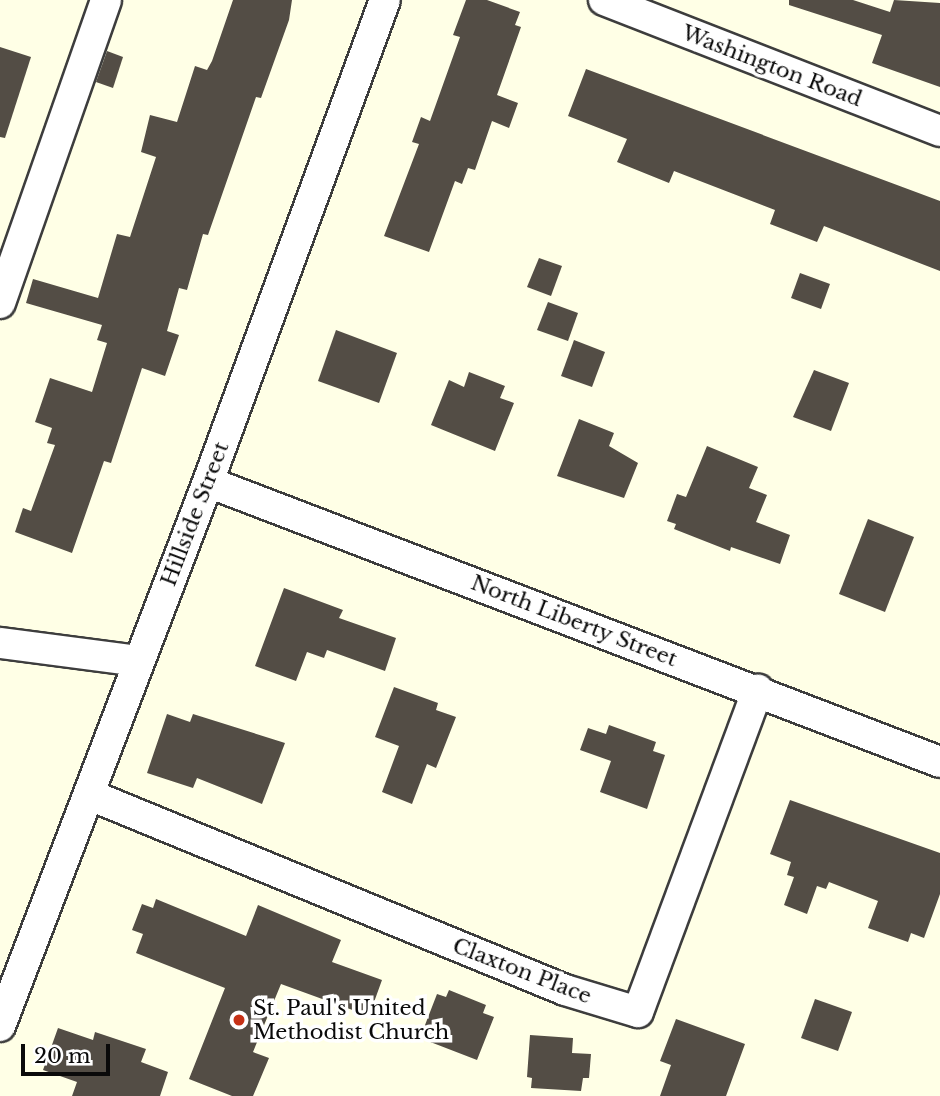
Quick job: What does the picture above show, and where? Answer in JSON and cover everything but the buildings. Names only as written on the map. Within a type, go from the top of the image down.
[{"type":"street","points":[[0,303],[106,0]]},
{"type":"street","name":"Hillside Street","points":[[1,1020],[90,795],[208,482],[385,0]]},
{"type":"street","name":"Washington Road","points":[[604,0],[940,131]]},
{"type":"street","name":"North Liberty Street","points":[[208,482],[758,690],[940,762]]},
{"type":"street","points":[[0,643],[138,662]]},
{"type":"street","name":"Claxton Place","points":[[90,795],[565,990],[638,1013],[758,690]]},
{"type":"place","name":"St. Paul's United Methodist Church","points":[[239,1020]]}]
